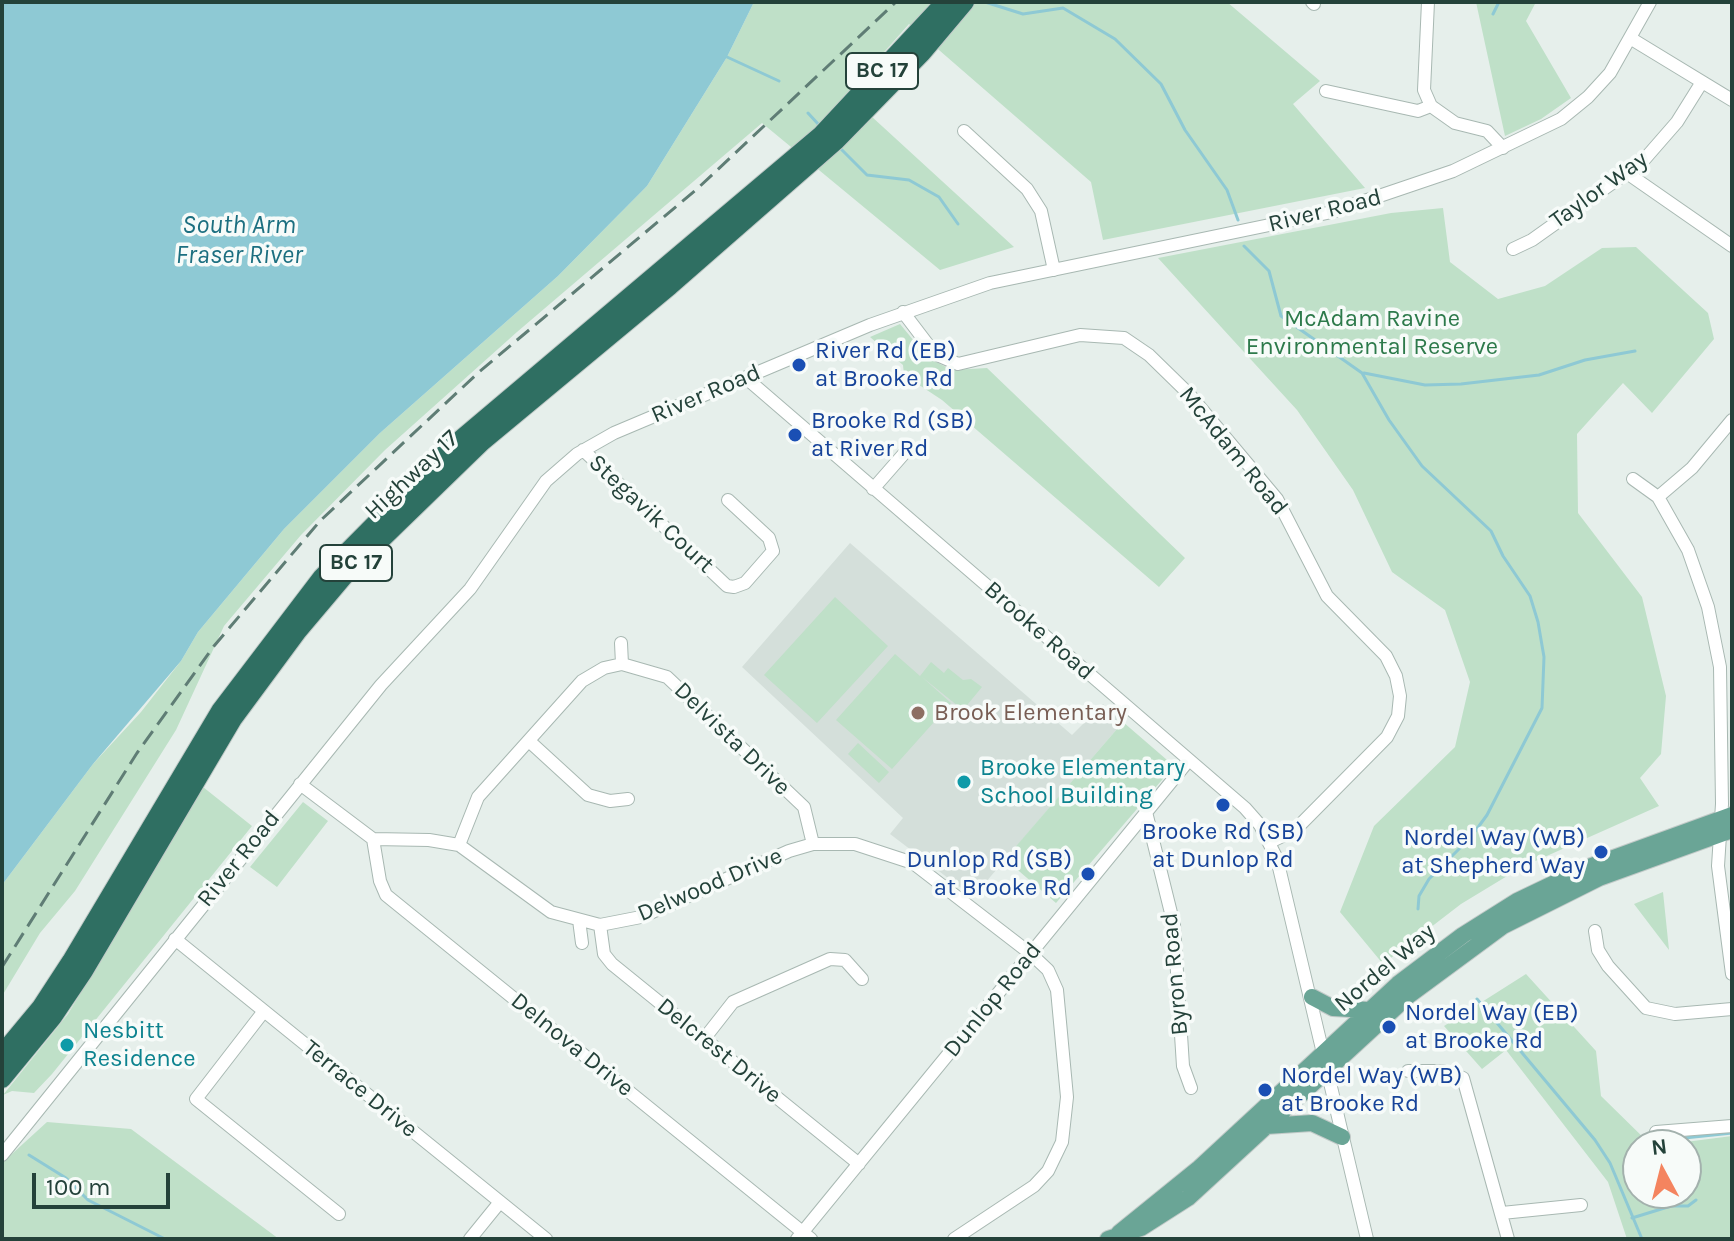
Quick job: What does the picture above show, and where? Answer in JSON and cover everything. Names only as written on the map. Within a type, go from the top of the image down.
[{"type":"highway","name":"Highway 17","points":[[2,1079],[46,1026],[84,971],[233,719],[298,631],[347,573],[471,451],[819,147],[942,14],[965,2]]},
{"type":"highway","name":"Highway 17","points":[[2,1054],[41,1007],[71,961],[220,711],[322,577],[448,450],[819,147]]},
{"type":"main road","name":"Nordel Way","points":[[1113,1236],[1141,1228],[1188,1198],[1266,1126],[1368,1010],[1438,952],[1517,901],[1586,868],[1726,825]]},
{"type":"main road","name":"Nordel Way","points":[[1113,1236],[1326,1061],[1503,926],[1599,878],[1726,825]]},
{"type":"main road","points":[[1312,997],[1333,1008],[1368,1010]]},
{"type":"main road","points":[[1266,1126],[1312,1123],[1342,1137]]},
{"type":"street","points":[[1428,2],[1424,90],[1431,106],[1455,123],[1487,131],[1503,148]]},
{"type":"street","name":"River Road","points":[[2,1155],[381,685],[470,589],[546,481],[583,450],[614,433],[903,312],[990,283],[1332,212],[1392,194],[1503,148],[1561,119],[1588,97],[1610,73],[1650,2]]},
{"type":"street","points":[[1630,38],[1732,100]]},
{"type":"street","name":"Taylor Way","points":[[1513,249],[1627,173],[1663,140],[1702,82]]},
{"type":"street","points":[[1326,91],[1418,111],[1431,106]]},
{"type":"street","points":[[964,131],[1027,189],[1041,211],[1054,270]]},
{"type":"street","points":[[1627,173],[1732,246]]},
{"type":"street","name":"McAdam Road","points":[[903,312],[935,354],[958,364],[1080,335],[1124,338],[1149,355],[1189,394],[1277,499],[1327,596],[1386,656],[1396,676],[1400,696],[1398,716],[1387,737],[1295,830],[1270,842]]},
{"type":"street","name":"Brooke Road","points":[[746,378],[1251,814],[1270,842],[1312,997],[1367,1239]]},
{"type":"street","points":[[1658,497],[1692,468],[1732,420]]},
{"type":"street","points":[[873,489],[908,449]]},
{"type":"street","name":"Stegavik Court","points":[[583,450],[727,586],[734,587],[745,583],[773,551],[769,538],[728,500]]},
{"type":"street","points":[[1633,479],[1658,497],[1688,550],[1726,666],[1726,825],[1720,885],[1732,974]]},
{"type":"street","points":[[459,845],[478,797],[582,681],[604,668],[622,664],[621,643]]},
{"type":"street","name":"Delvista Drive","points":[[622,664],[646,668],[667,677],[804,807],[813,844]]},
{"type":"street","points":[[529,741],[588,795],[610,801],[628,799]]},
{"type":"street","name":"Dunlop Road","points":[[804,1237],[859,1164],[1189,760]]},
{"type":"street","points":[[300,784],[373,839]]},
{"type":"street","name":"Byron Road","points":[[1146,812],[1174,925],[1183,1066],[1191,1088]]},
{"type":"street","name":"Delwood Drive","points":[[373,839],[429,840],[459,845],[534,902],[600,925],[641,917],[789,851],[813,844],[855,844],[913,863],[1031,954],[1048,970],[1057,990],[1067,1097],[1062,1142],[1048,1171],[1034,1186],[954,1239]]},
{"type":"street","name":"Delnova Drive","points":[[373,839],[380,881],[386,895],[804,1237]]},
{"type":"street","points":[[579,920],[582,943]]},
{"type":"street","name":"Delcrest Drive","points":[[600,925],[604,954],[612,964],[859,1164]]},
{"type":"street","points":[[1595,931],[1598,950],[1643,1012],[1675,1014],[1732,1009]]},
{"type":"street","name":"Terrace Drive","points":[[175,939],[546,1239]]},
{"type":"street","points":[[704,1039],[733,1002],[830,959],[845,960],[862,979]]},
{"type":"street","points":[[264,1011],[196,1099],[339,1214]]},
{"type":"street","points":[[1408,1071],[1450,1072],[1467,1085],[1508,1239]]},
{"type":"street","points":[[1694,1129],[1732,1126]]},
{"type":"street","points":[[470,1239],[500,1202]]},
{"type":"street","points":[[1502,1213],[1581,1205]]},
{"type":"shaded area","name":"Brook Elementary","points":[[850,543],[1072,735],[1103,704],[1123,722],[973,897],[890,834],[903,818],[742,667]]},
{"type":"green space","points":[[754,2],[1227,2],[1320,81],[1293,104],[1365,188],[1103,240],[1091,182],[909,24],[847,94],[1014,247],[940,270],[762,123],[517,332],[385,450],[301,535],[224,626],[176,730],[75,891],[40,933],[2,996],[2,885],[93,764],[141,712],[181,661],[198,632],[284,529],[380,433],[558,276],[647,186],[727,57]]},
{"type":"green space","points":[[1476,2],[1536,2],[1526,21],[1571,98],[1541,119],[1505,136]]},
{"type":"green space","name":"McAdam Ravine Environmental Reserve","points":[[1443,208],[1450,262],[1498,299],[1545,286],[1602,248],[1636,247],[1708,313],[1714,339],[1652,413],[1623,383],[1577,434],[1578,513],[1642,597],[1666,696],[1661,754],[1640,778],[1659,806],[1522,867],[1461,904],[1383,964],[1340,912],[1374,826],[1455,747],[1470,682],[1445,610],[1392,572],[1353,490],[1297,410],[1158,258],[1391,213]]},
{"type":"green space","points":[[900,324],[928,358],[952,370],[987,368],[1185,558],[1159,587],[942,400],[904,375],[903,365],[870,337]]},
{"type":"green space","points":[[835,597],[888,646],[817,723],[764,675]]},
{"type":"green space","points":[[895,654],[920,676],[931,662],[944,673],[948,668],[963,680],[971,679],[982,687],[963,710],[922,677],[951,703],[892,769],[836,720]]},
{"type":"green space","points":[[1123,722],[1174,766],[1056,903],[1005,859]]},
{"type":"green space","points":[[858,743],[889,772],[879,783],[848,754]]},
{"type":"green space","points":[[203,787],[252,826],[52,1074],[34,1093],[12,1091],[3,1095],[68,1014]]},
{"type":"green space","points":[[303,802],[328,821],[277,887],[250,867]]},
{"type":"green space","points":[[1663,892],[1669,950],[1634,904]]},
{"type":"green space","points":[[1526,974],[1596,1051],[1601,1096],[1635,1129],[1622,1129],[1622,1209],[1702,1209],[1702,1140],[1732,1136],[1732,1239],[1627,1239],[1608,1182],[1506,1050],[1482,1069],[1444,1026]]},
{"type":"green space","points":[[47,1122],[131,1129],[279,1239],[2,1239],[2,1163]]},
{"type":"water","name":"South Arm Fraser River","points":[[2,2],[754,2],[727,57],[647,186],[558,276],[380,433],[284,529],[198,632],[181,661],[93,764],[2,885]]},
{"type":"waterway","points":[[985,2],[1023,14],[1063,8],[1115,39],[1161,84],[1185,130],[1227,190],[1238,220]]},
{"type":"waterway","points":[[1493,14],[1499,2]]},
{"type":"waterway","points":[[727,57],[779,81]]},
{"type":"waterway","points":[[808,113],[819,125]]},
{"type":"waterway","points":[[840,148],[867,175],[909,180],[939,197],[958,224]]},
{"type":"waterway","points":[[1244,246],[1269,271],[1281,316],[1362,373],[1389,420],[1422,466],[1491,531],[1503,556],[1530,596],[1538,622],[1544,657],[1542,708],[1487,815],[1471,837],[1429,879],[1419,896],[1418,909]]},
{"type":"waterway","points":[[1364,373],[1425,385],[1461,384],[1539,375],[1585,360],[1635,351]]},
{"type":"waterway","points":[[1477,999],[1595,1140],[1610,1163],[1642,1239]]},
{"type":"waterway","points":[[1702,1136],[1732,1133]]},
{"type":"waterway","points":[[29,1155],[66,1178],[88,1200],[165,1239]]},
{"type":"waterway","points":[[1632,1218],[1661,1209]]},
{"type":"railway","points":[[2,967],[137,753],[214,646],[320,521],[479,372],[697,189],[896,2]]},
{"type":"place","name":"River Rd (EB) at Brooke Rd","points":[[799,365]]},
{"type":"place","name":"Brooke Rd (SB) at River Rd","points":[[795,435]]},
{"type":"place","name":"Brook Elementary","points":[[918,713]]},
{"type":"place","name":"Brooke Elementary School Building","points":[[964,782]]},
{"type":"place","name":"Brooke Rd (SB) at Dunlop Rd","points":[[1223,805]]},
{"type":"place","name":"Nordel Way (WB) at Shepherd Way","points":[[1601,852]]},
{"type":"place","name":"Dunlop Rd (SB) at Brooke Rd","points":[[1088,874]]},
{"type":"place","name":"Nordel Way (EB) at Brooke Rd","points":[[1389,1027]]},
{"type":"place","name":"Nesbitt Residence","points":[[67,1045]]},
{"type":"place","name":"Nordel Way (WB) at Brooke Rd","points":[[1265,1090]]}]
